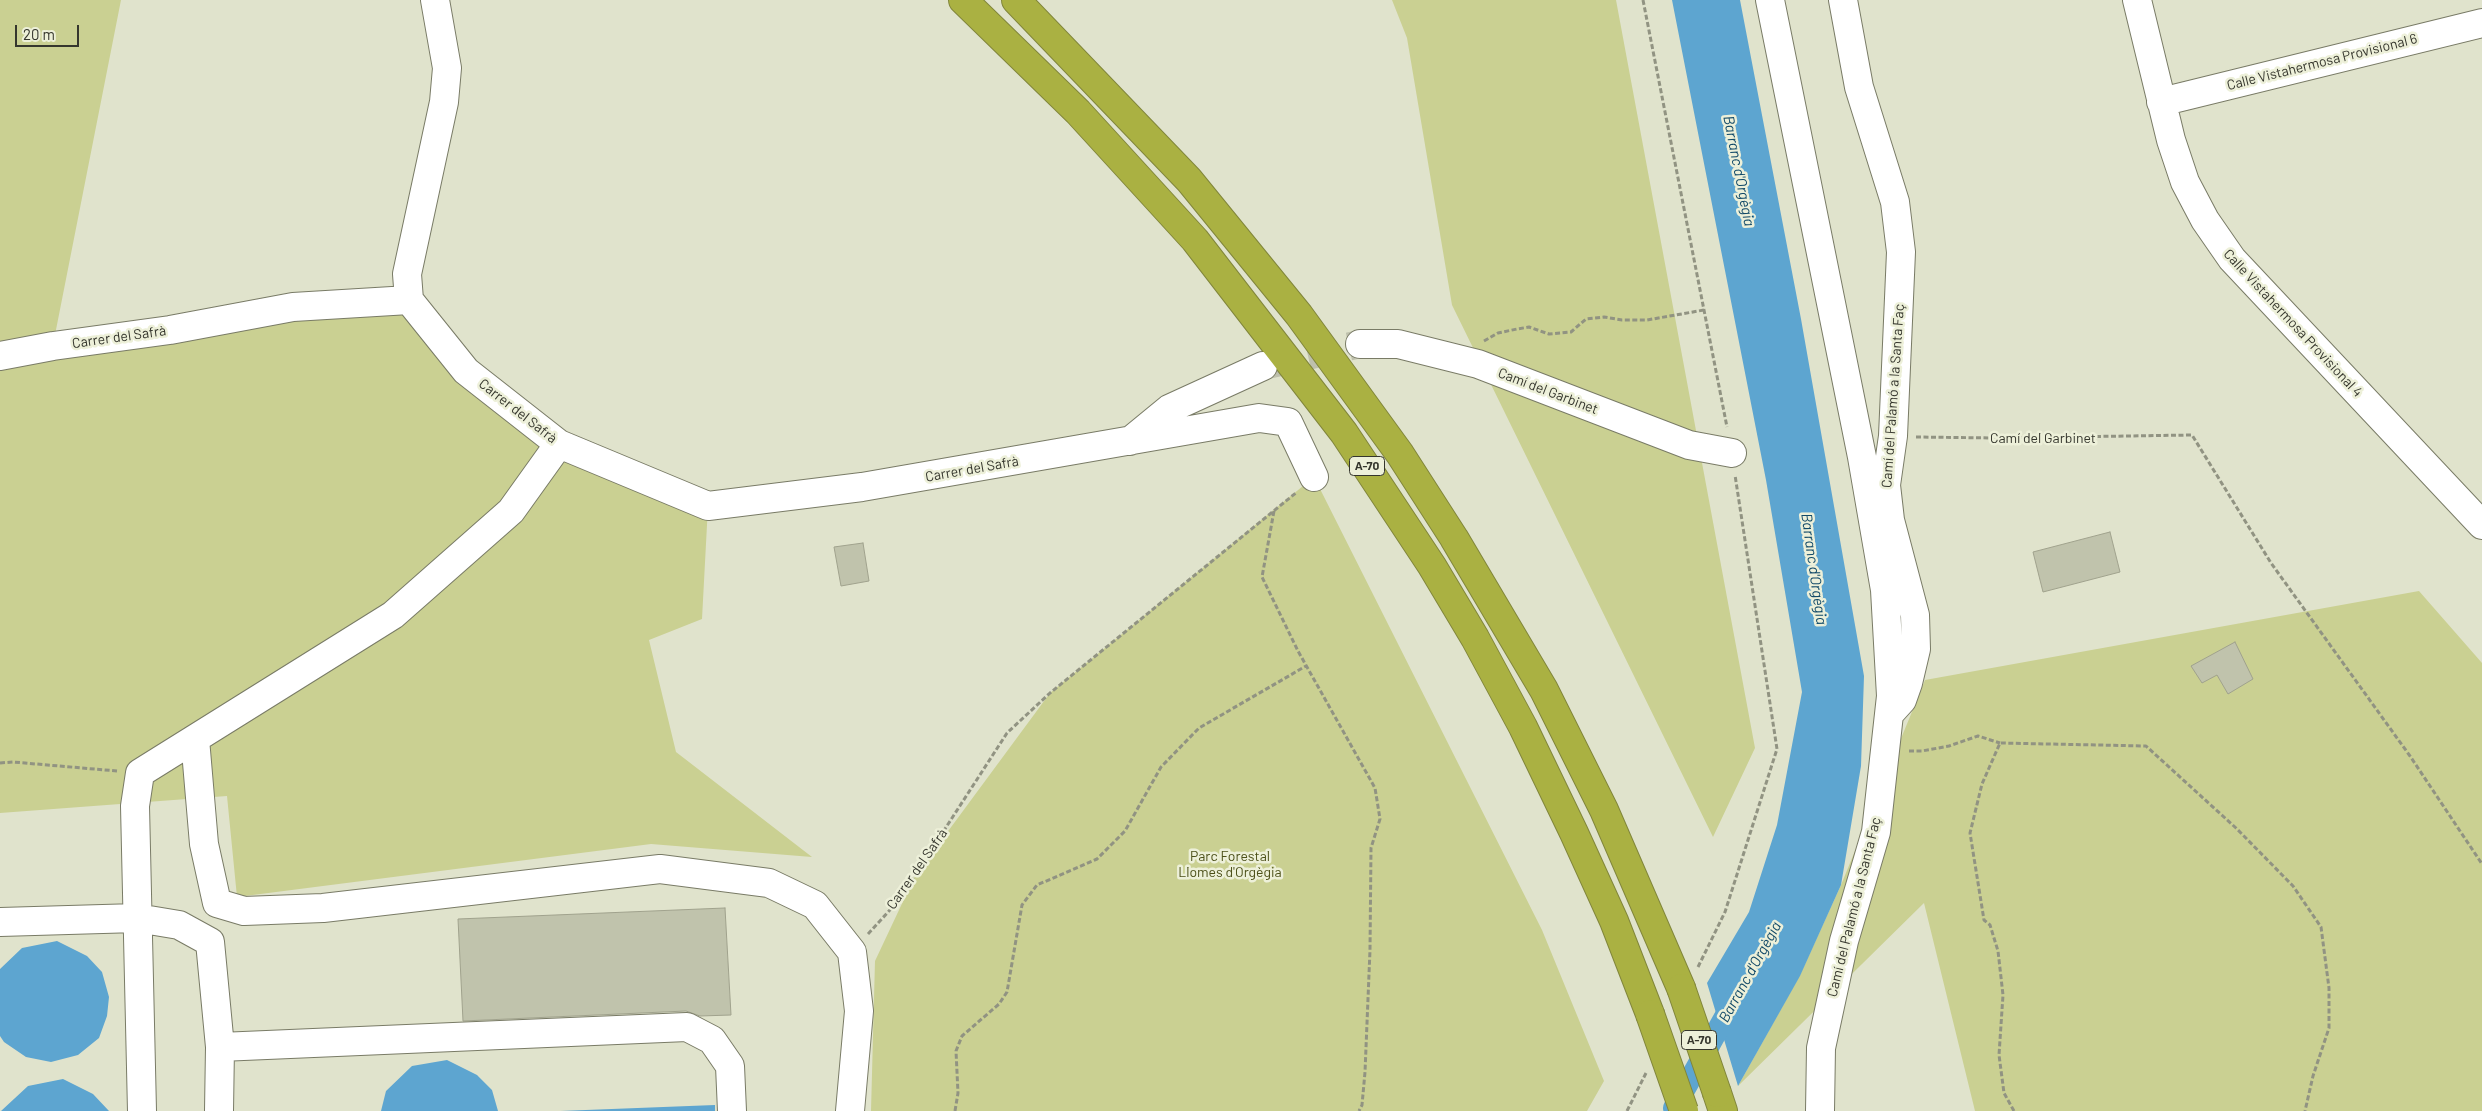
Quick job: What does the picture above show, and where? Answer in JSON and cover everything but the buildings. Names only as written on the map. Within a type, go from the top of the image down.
[{"type":"highway","name":"A-70","points":[[963,0],[1078,112],[1165,207],[1252,311],[1344,432],[1456,606],[1523,727],[1606,904],[1650,1014],[1684,1111]]},
{"type":"highway","name":"A-70","points":[[1016,0],[1189,180],[1299,315],[1400,454],[1454,538],[1544,690],[1688,980],[1720,1102]]},
{"type":"street","points":[[409,300],[407,274],[444,102],[447,68],[436,0]]},
{"type":"street","points":[[1770,0],[1862,457],[1885,590],[1891,712]]},
{"type":"street","name":"Camí del Palamó a la Santa Faç","points":[[1820,1111],[1820,1048],[1844,941],[1876,832],[1891,712],[1902,700],[1916,650],[1915,615],[1890,520],[1886,485],[1893,436],[1901,252],[1895,202],[1859,87],[1843,0]]},
{"type":"street","name":"Calle Vistahermosa Provisional 4","points":[[2137,0],[2161,102],[2186,182],[2205,220],[2232,259],[2482,525]]},
{"type":"street","name":"Calle Vistahermosa Provisional 6","points":[[2161,102],[2482,23]]},
{"type":"street","name":"Carrer del Safrà","points":[[0,356],[53,346],[170,330],[293,306],[409,300],[466,371],[559,444],[708,506],[862,487],[1259,418],[1288,422],[1314,477]]},
{"type":"street","name":"Camí del Garbinet","points":[[1360,344],[1398,344],[1478,364],[1689,445],[1732,453]]},
{"type":"street","points":[[1129,442],[1169,409],[1263,366]]},
{"type":"street","points":[[142,1111],[135,806],[140,773],[393,615],[511,511],[559,444]]},
{"type":"street","points":[[195,739],[204,844],[217,903],[244,911],[323,908],[660,869],[769,883],[815,905],[852,952],[859,1011],[850,1111]]},
{"type":"street","points":[[0,922],[137,918],[179,925],[210,942],[220,1047],[219,1111]]},
{"type":"street","points":[[220,1047],[687,1027],[712,1040],[730,1066],[732,1111]]},
{"type":"path","points":[[1643,0],[1732,453],[1777,748],[1725,912],[1688,980]]},
{"type":"path","points":[[1477,343],[1498,333],[1529,327],[1549,334],[1571,332],[1586,319],[1604,317],[1622,320],[1647,320],[1704,310]]},
{"type":"path","name":"Camí del Garbinet","points":[[1893,436],[1996,438],[2192,434],[2272,563],[2410,756],[2482,864]]},
{"type":"path","name":"Carrer del Safrà","points":[[852,952],[899,900],[1007,733],[1050,693],[1314,477]]},
{"type":"path","points":[[1274,510],[1270,545],[1262,577],[1306,666],[1375,788],[1380,819],[1371,848],[1366,1035],[1362,1105],[1359,1111]]},
{"type":"path","points":[[955,1111],[958,1093],[956,1051],[962,1036],[999,1004],[1007,992],[1022,905],[1036,885],[1097,859],[1124,831],[1161,767],[1199,728],[1306,666]]},
{"type":"path","points":[[1885,749],[1922,752],[1949,746],[1978,736],[2000,743],[2146,746],[2236,828],[2293,886],[2321,927],[2328,988],[2329,1028],[2313,1076],[2305,1111]]},
{"type":"path","points":[[2000,743],[1982,784],[1970,833],[1984,920],[1990,925],[1998,951],[2003,995],[1999,1054],[2004,1093],[2014,1111]]},
{"type":"path","points":[[0,763],[13,762],[140,773]]},
{"type":"path","points":[[1627,1111],[1648,1068]]},
{"type":"green space","points":[[0,0],[121,0],[53,345],[409,300],[559,444],[708,506],[702,619],[649,640],[676,752],[812,857],[651,844],[237,897],[227,796],[0,813]]},
{"type":"green space","points":[[1392,0],[1616,0],[1755,748],[1713,837],[1452,305],[1407,38]]},
{"type":"green space","name":"Parc Forestal Llomes d'Orgègia","points":[[1314,477],[1542,930],[1604,1081],[1587,1111],[871,1111],[875,961],[915,876],[1050,693]]},
{"type":"green space","points":[[2419,591],[2482,663],[2482,1111],[1975,1111],[1924,903],[1738,1086],[1800,975],[1841,885],[1925,680]]},
{"type":"water","points":[[1672,0],[1740,0],[1801,319],[1864,676],[1861,766],[1841,885],[1800,976],[1738,1086],[1707,983],[1749,912],[1777,825],[1802,692],[1766,480]]},
{"type":"water","points":[[57,941],[87,956],[102,972],[109,997],[107,1016],[99,1038],[78,1055],[51,1062],[26,1057],[4,1042],[0,1036],[0,969],[22,948]]},
{"type":"water","points":[[447,1060],[477,1075],[492,1090],[498,1111],[381,1111],[386,1091],[412,1066]]},
{"type":"water","points":[[63,1079],[93,1094],[109,1111],[1,1111],[28,1086]]},
{"type":"water","points":[[715,1105],[715,1111],[560,1111]]},
{"type":"waterway","name":"Barranc d'Orgègia","points":[[1674,1108],[1735,999]]},
{"type":"tunnel","points":[[1267,365],[1360,344]]}]
